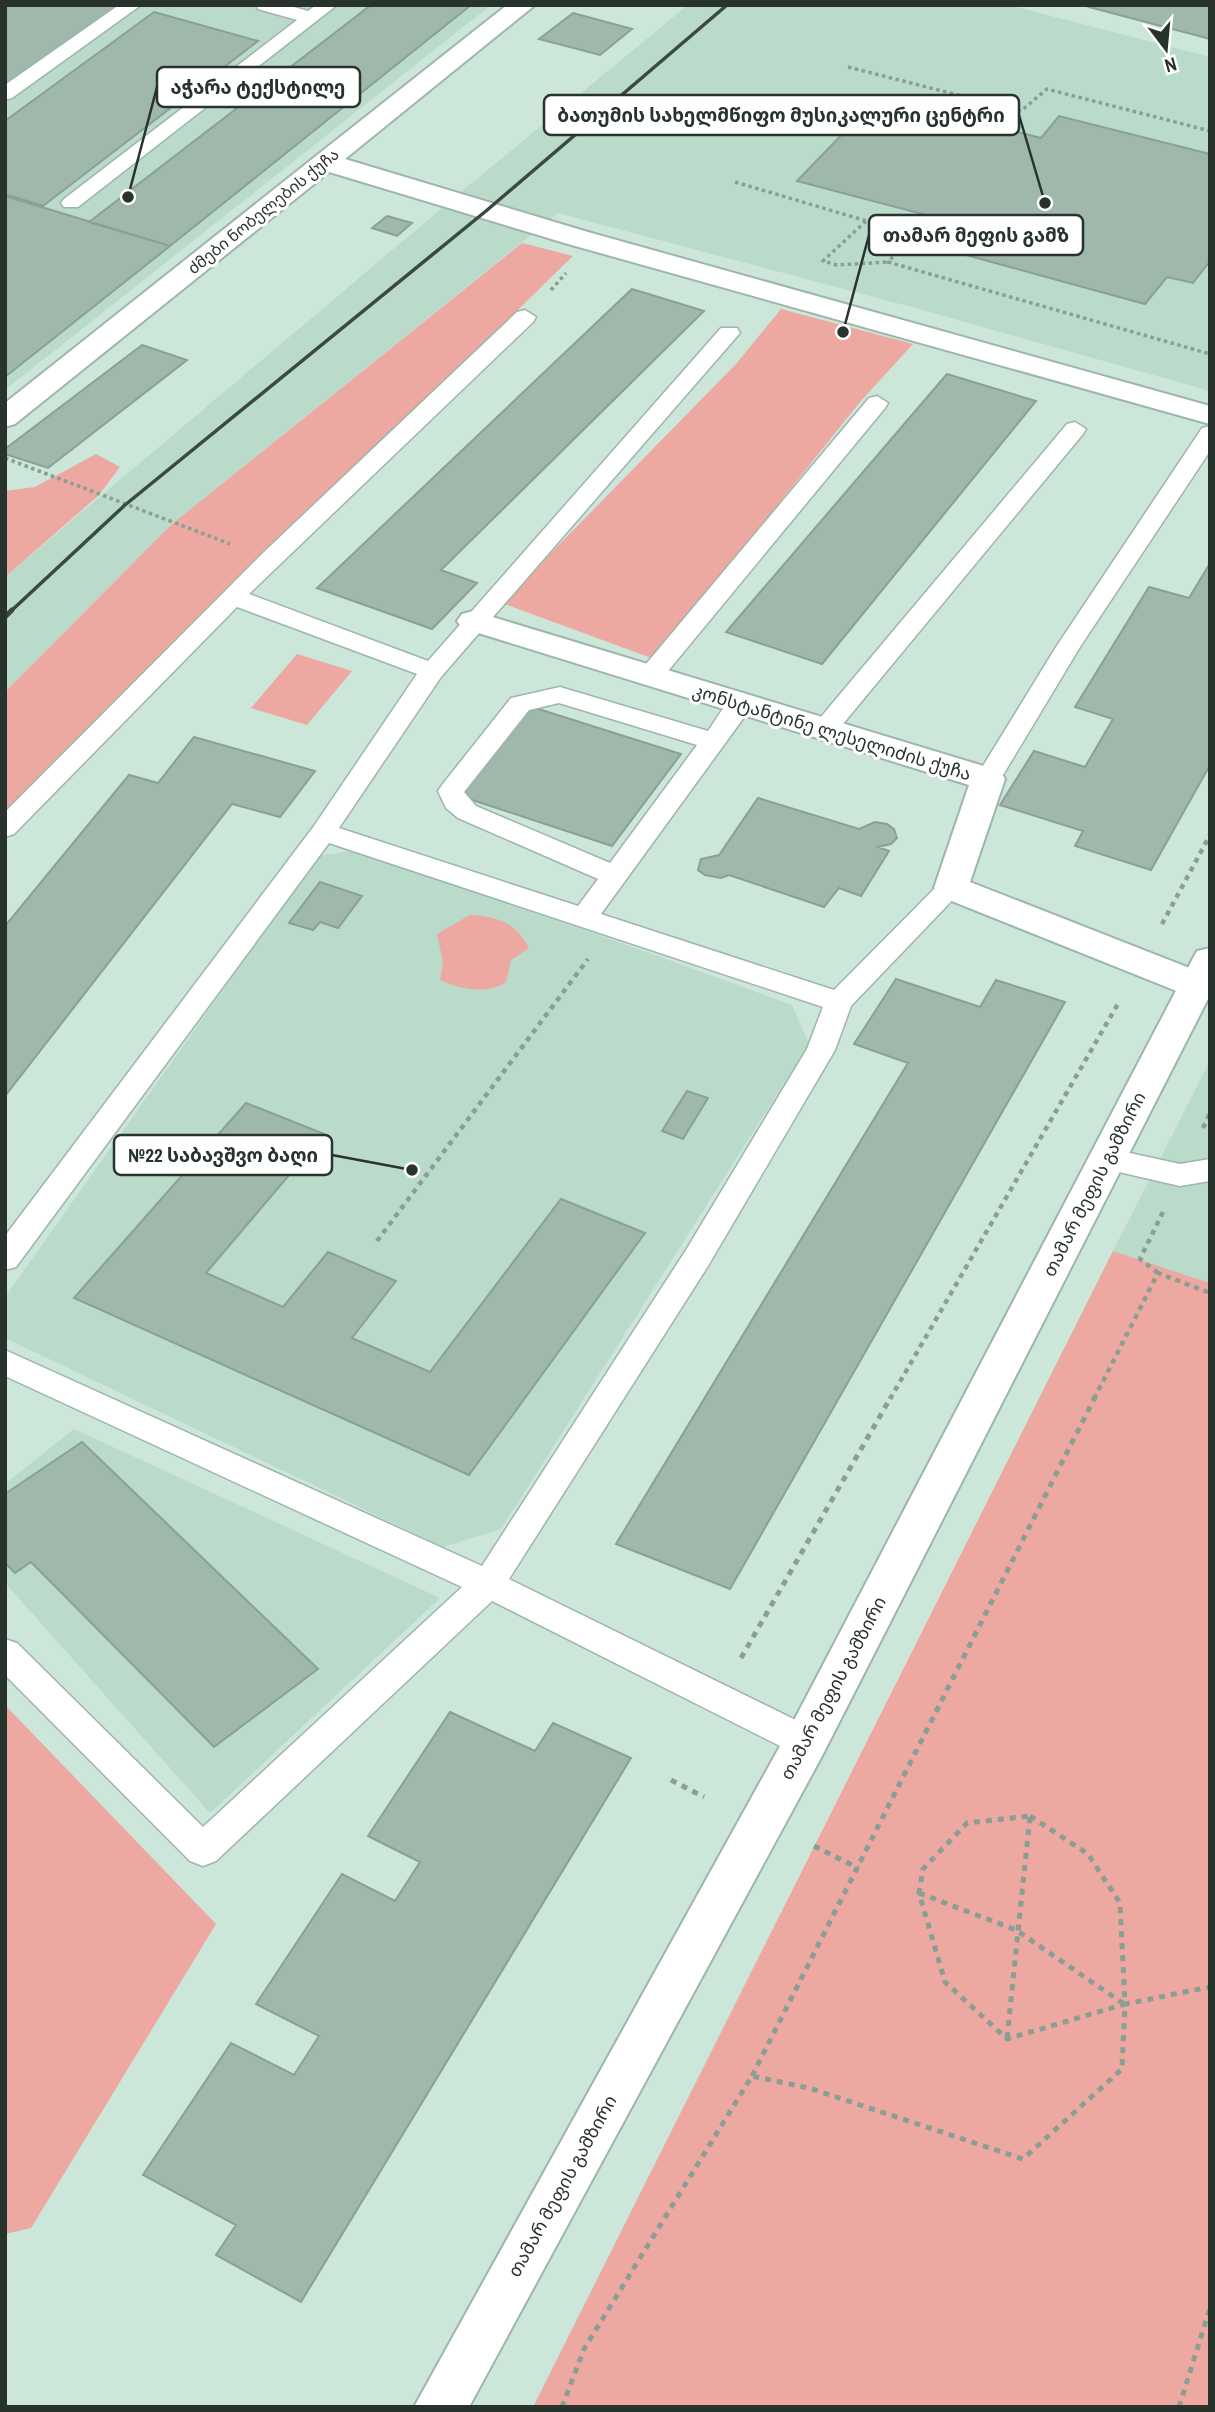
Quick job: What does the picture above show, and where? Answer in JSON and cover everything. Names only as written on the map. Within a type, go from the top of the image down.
[{"type":"street","name":"ძმები ნობელების ქუჩა","points":[[5,418],[523,5]]},
{"type":"street","points":[[325,162],[591,241],[1210,415]]},
{"type":"street","name":"კონსტანტინე ლესელიძის ქუჩა","points":[[473,621],[988,779],[951,888]]},
{"type":"street","points":[[951,888],[1141,963],[1203,973]]},
{"type":"street","name":"თამარ მეფის გამზირი","points":[[440,2407],[806,1742],[1203,973]]},
{"type":"lane","points":[[5,94],[132,5]]},
{"type":"lane","points":[[265,5],[311,18]]},
{"type":"lane","points":[[71,203],[328,5]]},
{"type":"lane","points":[[5,828],[271,558],[525,317]]},
{"type":"lane","points":[[5,1259],[323,832],[432,671],[473,621],[729,333]]},
{"type":"lane","points":[[650,676],[877,403]]},
{"type":"lane","points":[[824,730],[1075,429]]},
{"type":"lane","points":[[988,779],[1068,647],[1210,433]]},
{"type":"lane","points":[[234,597],[432,671]]},
{"type":"lane","points":[[615,876],[467,812],[456,802],[451,791],[520,704],[540,698],[560,695],[713,741]]},
{"type":"lane","points":[[584,918],[740,705]]},
{"type":"lane","points":[[323,832],[839,1002]]},
{"type":"lane","points":[[5,1653],[203,1850],[488,1584],[697,1258],[821,1050],[839,1002],[951,888]]},
{"type":"lane","points":[[1107,1159],[1181,1175],[1210,1170]]},
{"type":"lane","points":[[5,1363],[488,1584],[719,1696],[806,1742]]},
{"type":"path","points":[[848,67],[1021,111],[1047,89],[1210,131]]},
{"type":"path","points":[[735,182],[914,235],[888,262]]},
{"type":"path","points":[[866,221],[823,261],[837,265],[888,262],[1210,354]]},
{"type":"path","points":[[5,458],[172,524],[271,558]]},
{"type":"path","points":[[719,1696],[1141,963],[1210,835]]},
{"type":"path","points":[[377,1241],[611,927]]},
{"type":"path","points":[[562,2407],[584,2348],[752,2076],[1158,1273],[1210,1293]]},
{"type":"path","points":[[671,1780],[704,1797]]},
{"type":"path","points":[[752,2076],[809,2088],[1023,2159],[1122,2069],[1125,2004],[1120,1903],[1088,1854],[1030,1816],[967,1823],[923,1869],[919,1893],[945,1982],[1007,2039]]},
{"type":"path","points":[[1007,2039],[1016,1930],[1030,1816]]},
{"type":"path","points":[[814,1846],[858,1868]]},
{"type":"path","points":[[919,1893],[1016,1930],[1125,2004]]},
{"type":"path","points":[[1007,2039],[1125,2004],[1210,1987]]},
{"type":"path","points":[[1179,2407],[1179,2397],[1210,2308]]},
{"type":"shaded area","points":[[5,5],[491,5],[5,390]]},
{"type":"shaded area","points":[[688,5],[1008,5],[1210,57],[1210,391],[919,309],[558,213],[172,524],[5,692],[5,577],[467,187]]},
{"type":"shaded area","points":[[522,243],[573,256],[5,811],[5,692],[172,524]]},
{"type":"shaded area","points":[[781,309],[913,344],[860,402],[654,659],[502,603],[736,364]]},
{"type":"shaded area","points":[[96,454],[120,467],[99,495],[5,577],[5,491],[35,487]]},
{"type":"shaded area","points":[[297,654],[352,671],[307,725],[251,708]]},
{"type":"shaded area","points":[[363,849],[792,1005],[809,1044],[501,1529],[443,1547],[5,1338],[5,1297],[318,856]]},
{"type":"shaded area","points":[[470,915],[505,922],[518,932],[529,948],[511,960],[506,982],[499,986],[474,989],[440,980],[443,962],[437,934]]},
{"type":"shaded area","points":[[1210,1061],[1210,1283],[1113,1251]]},
{"type":"shaded area","points":[[1113,1251],[1210,1283],[1210,2407],[533,2407]]},
{"type":"shaded area","points":[[74,1429],[440,1598],[210,1813],[5,1583],[5,1484]]},
{"type":"shaded area","points":[[5,1705],[216,1924],[31,2228],[5,2234]]},
{"type":"building","points":[[5,5],[119,5],[5,86]]},
{"type":"building","points":[[371,5],[471,5],[170,246],[89,222]]},
{"type":"building","points":[[1085,5],[1210,5],[1210,39],[1089,7]]},
{"type":"building","points":[[154,12],[258,41],[43,206],[5,194],[5,121]]},
{"type":"building","points":[[573,13],[632,29],[600,55],[539,39]]},
{"type":"building","points":[[879,96],[1041,138],[1059,116],[1210,154],[1210,261],[1193,283],[1167,277],[1145,304],[944,249],[964,225],[797,181]]},
{"type":"building","points":[[5,196],[170,246],[5,377]]},
{"type":"building","points":[[387,216],[412,223],[397,236],[372,228]]},
{"type":"building","points":[[632,289],[704,311],[441,570],[477,583],[432,629],[317,588]]},
{"type":"building","points":[[142,345],[187,360],[48,468],[5,454],[5,449]]},
{"type":"building","points":[[947,374],[1036,401],[822,664],[726,632]]},
{"type":"building","points":[[1210,563],[1210,765],[1151,870],[1075,846],[1083,831],[1000,805],[1034,751],[1085,767],[1113,719],[1075,707],[1149,587],[1189,598]]},
{"type":"building","points":[[529,706],[681,754],[612,846],[457,795]]},
{"type":"building","points":[[194,737],[315,771],[280,817],[232,804],[5,1096],[5,926],[129,775],[158,783]]},
{"type":"building","points":[[758,798],[859,829],[875,822],[887,824],[894,829],[897,838],[891,844],[878,847],[889,851],[861,896],[839,888],[824,907],[729,875],[721,878],[705,875],[698,870],[701,859],[719,855]]},
{"type":"building","points":[[320,882],[362,896],[338,928],[320,922],[313,930],[289,923]]},
{"type":"building","points":[[896,979],[980,1007],[996,980],[1065,1002],[730,1589],[616,1544],[908,1063],[854,1044]]},
{"type":"building","points":[[687,1091],[708,1098],[683,1139],[662,1131]]},
{"type":"building","points":[[246,1103],[324,1134],[206,1273],[283,1307],[328,1252],[396,1281],[352,1338],[430,1372],[561,1199],[645,1233],[469,1475],[74,1298]]},
{"type":"building","points":[[82,1442],[318,1669],[214,1747],[31,1562],[15,1573],[5,1563],[5,1494]]},
{"type":"building","points":[[450,1712],[535,1751],[553,1723],[631,1758],[301,2302],[216,2255],[236,2225],[143,2175],[231,2043],[294,2075],[319,2036],[256,2004],[342,1874],[395,1901],[420,1862],[368,1836]]},
{"type":"railway","points":[[10,612],[125,505],[486,211],[727,5]]},
{"type":"railway","points":[[5,617],[10,612]]},
{"type":"place","name":"აჭარა ტექსტილე","points":[[128,197]]},
{"type":"place","name":"ბათუმის სახელმწიფო მუსიკალური ცენტრი","points":[[1045,203]]},
{"type":"place","name":"თამარ მეფის გამზ","points":[[843,332]]},
{"type":"place","name":"№22 საბავშვო ბაღი","points":[[412,1170]]}]
